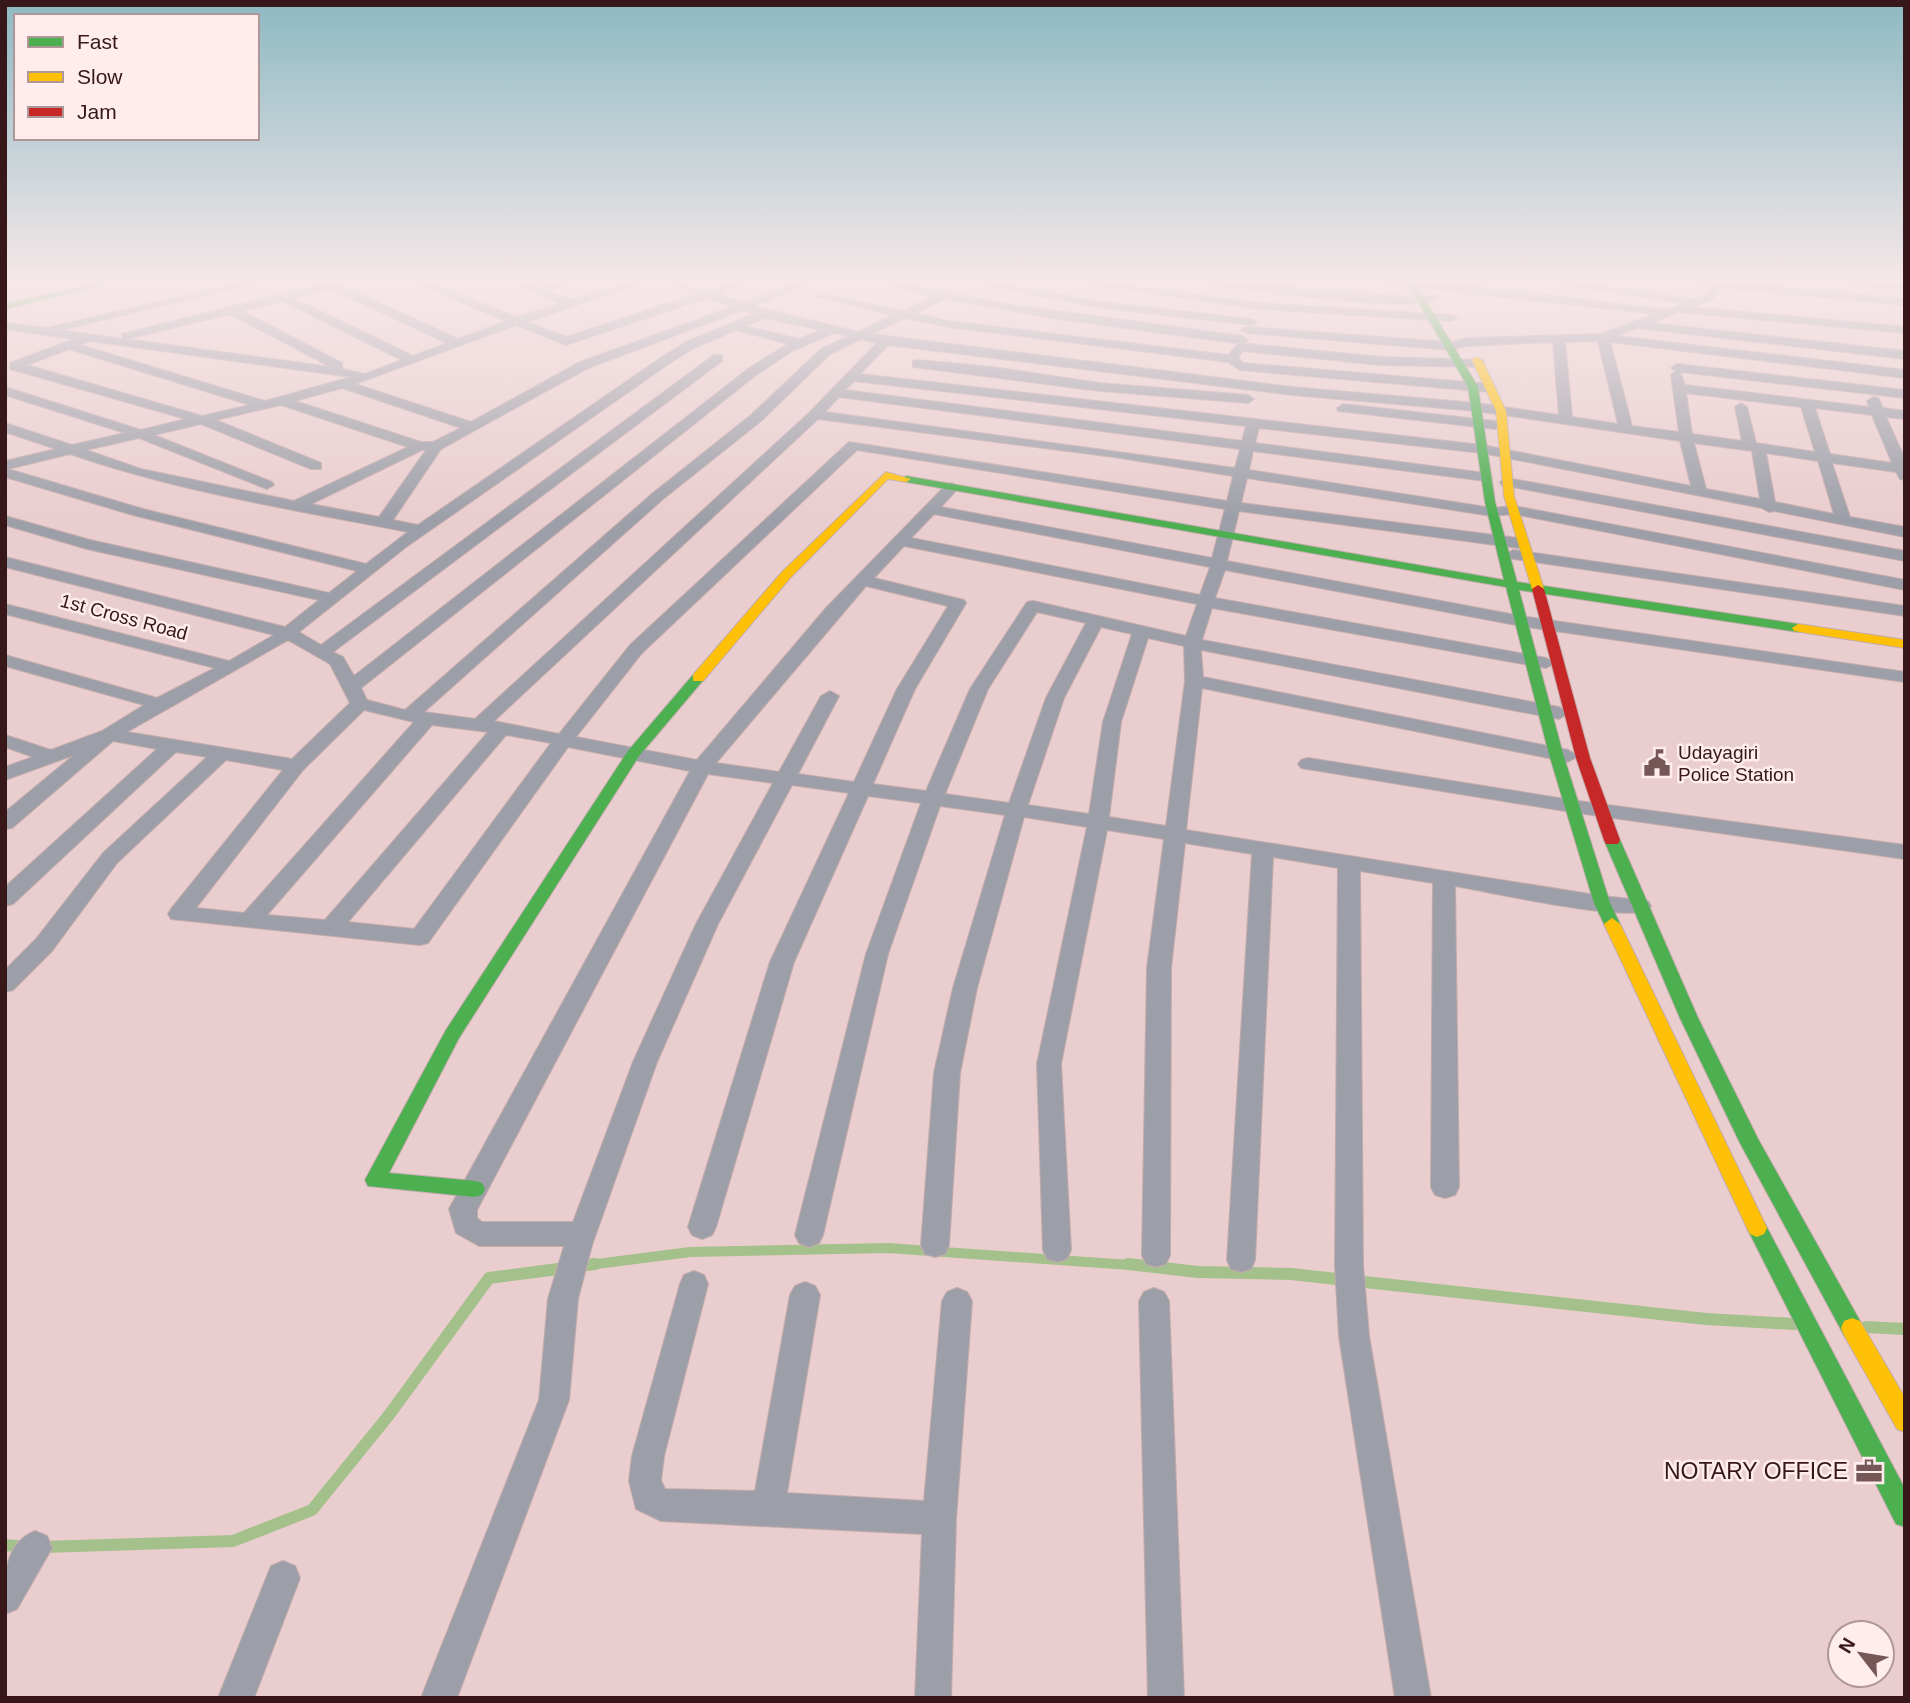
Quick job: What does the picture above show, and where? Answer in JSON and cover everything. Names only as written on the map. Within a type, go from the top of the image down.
[{"type":"main road","points":[[1458,360],[1473,387],[1492,512],[1513,583],[1556,754],[1602,903],[1776,1267],[1905,1515]]},
{"type":"main road","points":[[1478,360],[1492,388],[1501,418],[1507,482],[1583,758],[1640,906],[1689,1018],[1782,1206],[1905,1421]]},
{"type":"main road","points":[[475,1189],[375,1180],[452,1035],[634,754],[786,575],[886,475],[1537,589],[1905,644]]},
{"type":"main road","points":[[1804,1319],[1848,1318]]},
{"type":"street","points":[[120,360],[266,405]]},
{"type":"street","points":[[258,360],[370,376]]},
{"type":"street","points":[[327,360],[353,374]]},
{"type":"street","points":[[5,465],[282,401],[370,376],[411,360]]},
{"type":"street","points":[[383,523],[436,446],[596,360]]},
{"type":"street","points":[[5,823],[109,735],[288,632],[420,530],[665,360]]},
{"type":"street","points":[[322,652],[715,360]]},
{"type":"street","points":[[771,360],[752,372],[356,696],[296,766],[179,914],[420,937],[563,741],[636,649],[854,445],[1905,611]]},
{"type":"street","points":[[251,919],[418,718],[658,496],[755,418],[816,360]]},
{"type":"street","points":[[479,725],[815,415],[866,360]]},
{"type":"street","points":[[1044,360],[1292,391],[1476,407],[1501,418]]},
{"type":"street","points":[[1234,360],[1240,366],[1266,369],[1492,388]]},
{"type":"street","points":[[1378,360],[1480,364]]},
{"type":"street","points":[[1561,360],[1566,421]]},
{"type":"street","points":[[1609,360],[1626,428]]},
{"type":"street","points":[[1672,360],[1676,368],[1686,436],[1700,493]]},
{"type":"street","points":[[1785,360],[1905,374]]},
{"type":"street","points":[[13,364],[203,420],[317,466]]},
{"type":"street","points":[[917,364],[993,371],[1100,387],[1295,403],[1479,424],[1501,418],[1566,421],[1686,436],[1904,471]]},
{"type":"street","points":[[1676,368],[1905,394]]},
{"type":"street","points":[[850,377],[1482,449],[1769,508],[1905,532]]},
{"type":"street","points":[[342,384],[472,427]]},
{"type":"street","points":[[1678,388],[1905,415]]},
{"type":"street","points":[[1869,390],[1876,412],[1904,471]]},
{"type":"street","points":[[5,391],[139,434],[267,485]]},
{"type":"street","points":[[836,393],[1485,477]]},
{"type":"street","points":[[282,401],[421,446],[436,446]]},
{"type":"street","points":[[1807,404],[1844,522]]},
{"type":"street","points":[[1741,407],[1769,508]]},
{"type":"street","points":[[815,415],[1240,472],[1492,512],[1514,510],[1905,585]]},
{"type":"street","points":[[1156,1255],[1158,968],[1194,681],[1192,643],[1227,535],[1245,448],[1253,423]]},
{"type":"street","points":[[5,427],[76,449],[136,472],[420,530]]},
{"type":"street","points":[[295,506],[421,446]]},
{"type":"street","points":[[5,472],[138,512],[368,569]]},
{"type":"street","points":[[1507,482],[1905,556]]},
{"type":"street","points":[[579,1240],[478,1234],[467,1229],[463,1220],[463,1209],[702,766],[832,612],[952,487]]},
{"type":"street","points":[[929,509],[1521,621],[1905,677]]},
{"type":"street","points":[[5,520],[87,544],[330,598]]},
{"type":"street","points":[[901,541],[1206,602],[1558,665]]},
{"type":"street","points":[[5,562],[288,632],[337,661],[356,696],[418,718],[501,728],[702,766],[1098,822],[1602,903],[1640,906]]},
{"type":"street","points":[[702,1227],[782,962],[858,788],[905,689],[958,603],[863,580]]},
{"type":"street","points":[[810,1235],[877,954],[933,798],[979,689],[1033,606],[1192,643],[1571,715]]},
{"type":"street","name":"1st Cross Road","points":[[5,609],[231,667]]},
{"type":"street","points":[[935,1245],[947,1073],[965,988],[1016,810],[1055,698],[1096,621]]},
{"type":"street","points":[[1057,1250],[1049,1064],[1075,924],[1098,822],[1112,722],[1142,631]]},
{"type":"street","points":[[5,660],[159,705]]},
{"type":"street","points":[[1194,681],[1583,758]]},
{"type":"street","points":[[439,1698],[554,1400],[563,1299],[579,1240],[645,1062],[707,923],[830,696]]},
{"type":"street","points":[[332,927],[501,728]]},
{"type":"street","points":[[5,774],[109,735],[296,766]]},
{"type":"street","points":[[5,741],[52,757]]},
{"type":"street","points":[[5,899],[173,744]]},
{"type":"street","points":[[5,984],[44,944],[110,858],[222,753]]},
{"type":"street","points":[[1308,764],[1571,806],[1601,808],[1905,852]]},
{"type":"street","points":[[1241,1260],[1263,848]]},
{"type":"street","points":[[1349,862],[1349,1265],[1354,1336],[1413,1698]]},
{"type":"street","points":[[1444,876],[1445,1187]]},
{"type":"street","points":[[694,1284],[648,1457],[645,1481],[648,1497],[661,1505],[768,1508],[939,1519]]},
{"type":"street","points":[[768,1508],[804,1295]]},
{"type":"street","points":[[933,1698],[939,1519],[957,1301]]},
{"type":"street","points":[[1154,1301],[1166,1698]]},
{"type":"street","points":[[5,1597],[35,1548]]},
{"type":"street","points":[[236,1698],[283,1578]]},
{"type":"waterway","points":[[581,1266],[690,1252],[888,1248],[1144,1266]]},
{"type":"waterway","points":[[579,1266],[595,1264]]},
{"type":"waterway","points":[[1128,1264],[1198,1272],[1291,1274],[1706,1319],[1794,1324]]},
{"type":"waterway","points":[[43,1547],[233,1541],[312,1510],[389,1415],[489,1278],[566,1268]]},
{"type":"waterway","points":[[1866,1327],[1905,1329]]},
{"type":"waterway","points":[[5,1545],[27,1547]]},
{"type":"traffic: fast","points":[[1457,360],[1473,387],[1490,502],[1556,754],[1602,903],[1612,924]]},
{"type":"traffic: fast","points":[[906,479],[1537,589],[1798,628]]},
{"type":"traffic: fast","points":[[475,1189],[375,1180],[452,1035],[633,754],[698,678]]},
{"type":"traffic: fast","points":[[1612,840],[1689,1018],[1750,1143],[1852,1328]]},
{"type":"traffic: fast","points":[[1757,1228],[1905,1515]]},
{"type":"traffic: slow","points":[[1477,360],[1501,411],[1509,496],[1538,589]]},
{"type":"traffic: slow","points":[[698,678],[786,575],[886,475],[906,479]]},
{"type":"traffic: slow","points":[[1798,628],[1905,644]]},
{"type":"traffic: slow","points":[[1612,924],[1757,1228]]},
{"type":"traffic: slow","points":[[1852,1328],[1905,1421]]},
{"type":"traffic: jam","points":[[1538,589],[1583,758],[1612,840]]},
{"type":"place","name":"Udayagiri Police Station","points":[[1657,763]]},
{"type":"place","name":"NOTARY OFFICE","points":[[1869,1471]]}]
